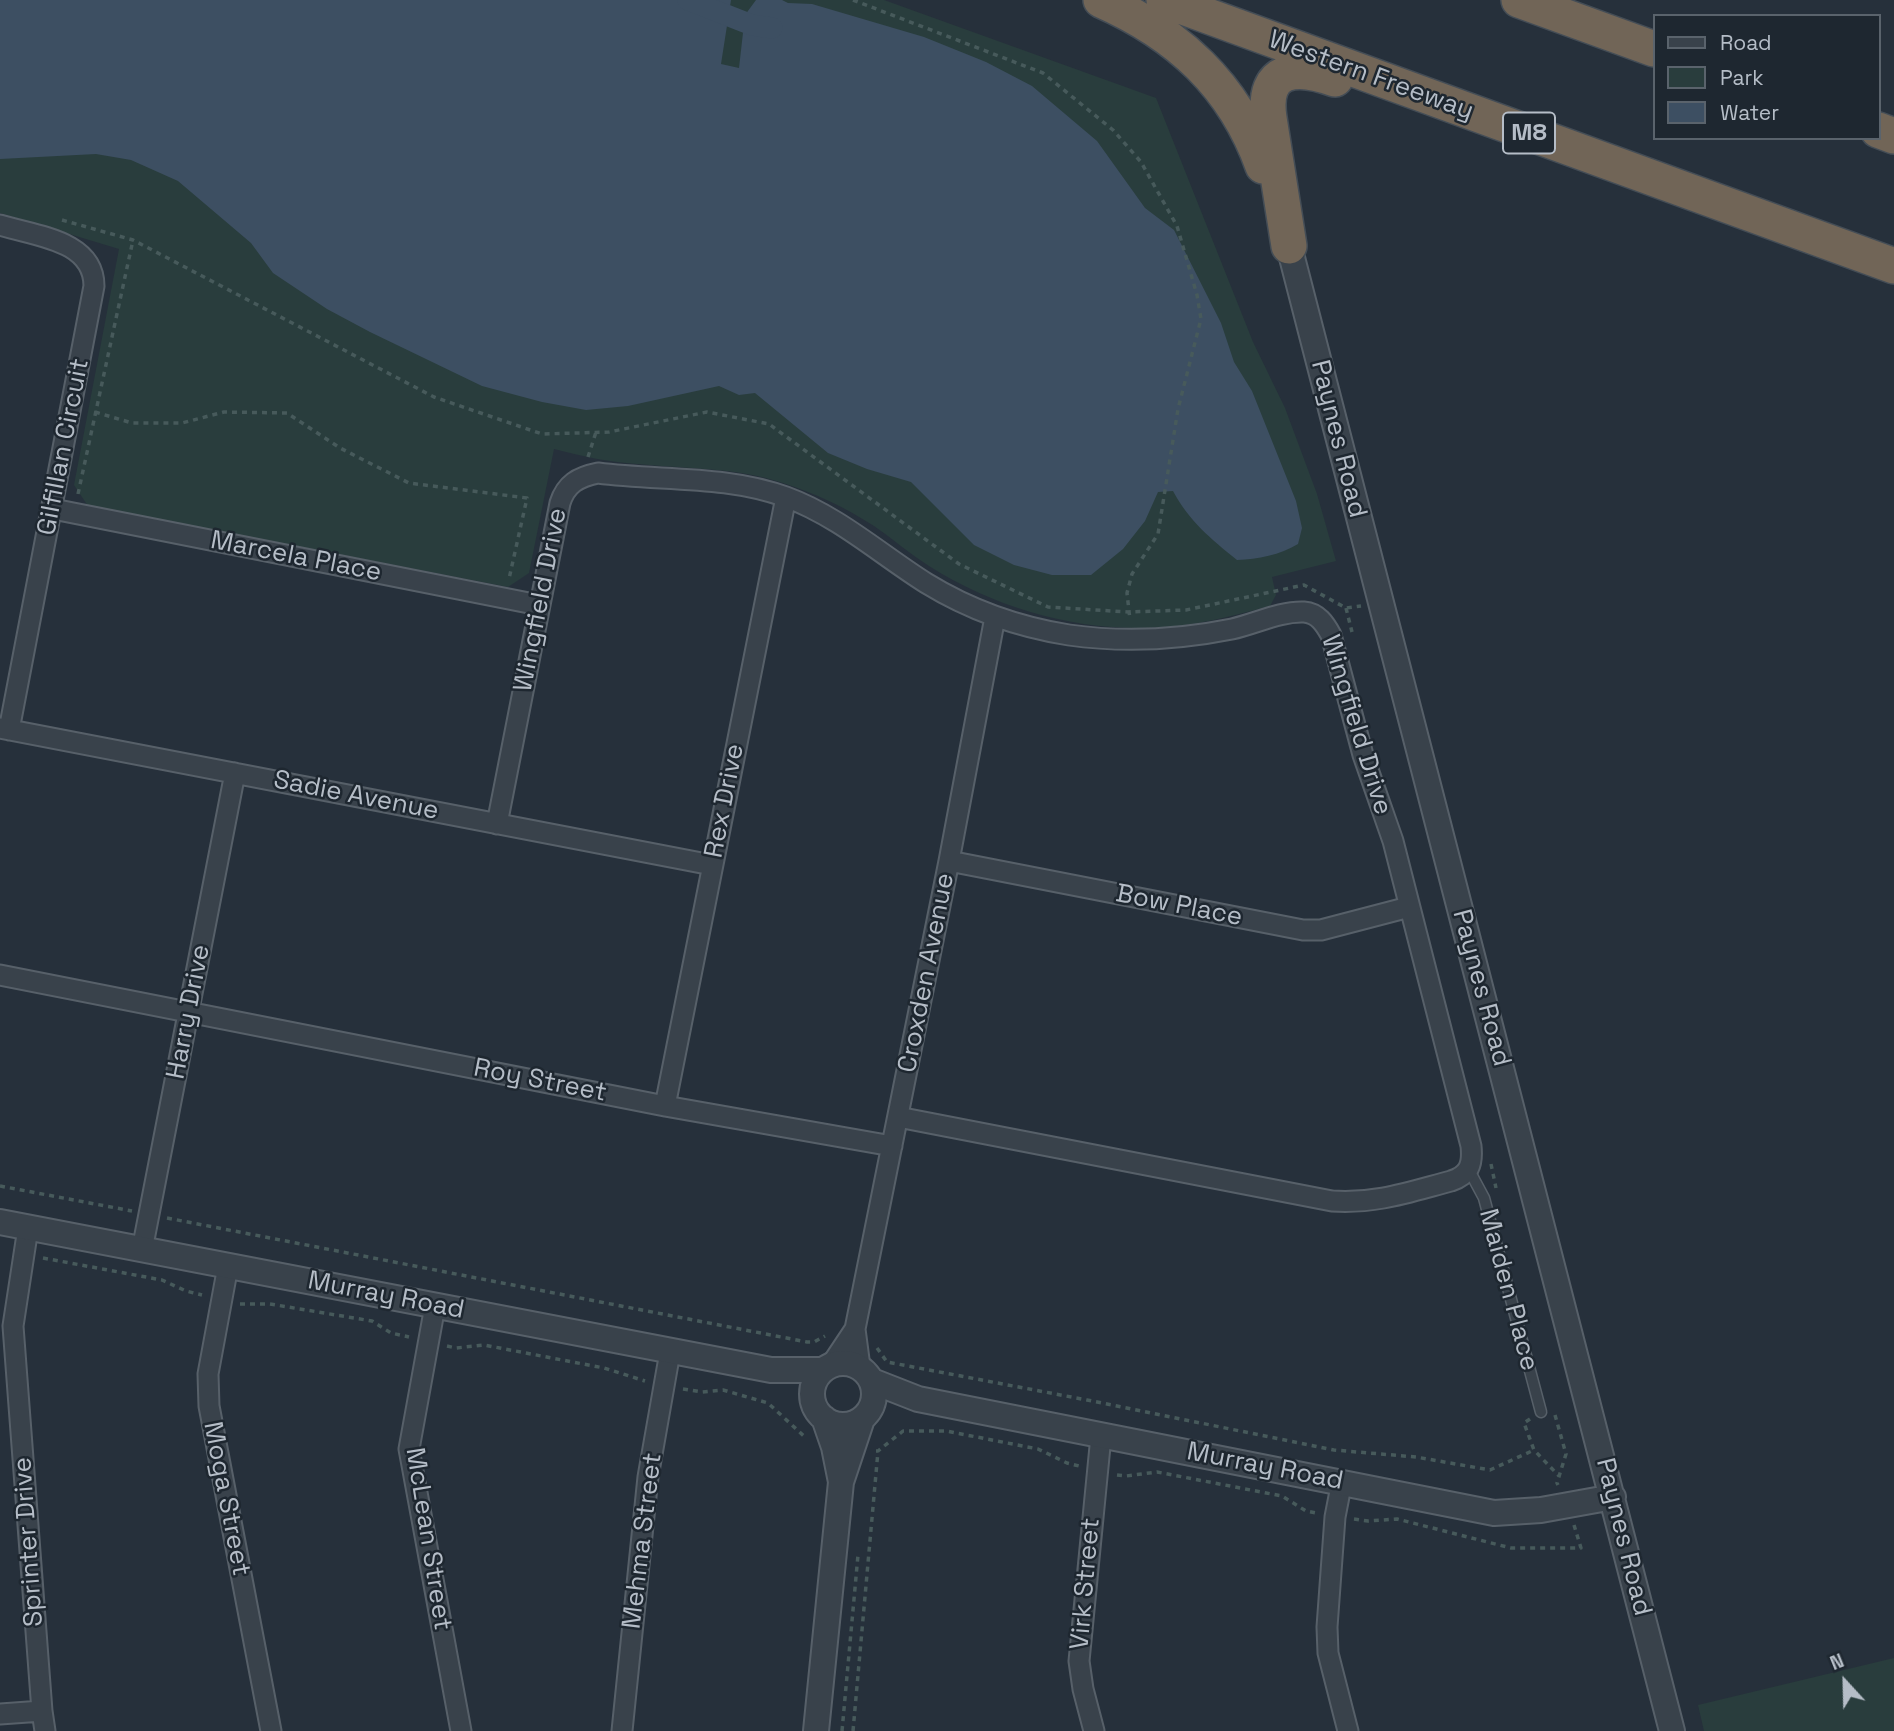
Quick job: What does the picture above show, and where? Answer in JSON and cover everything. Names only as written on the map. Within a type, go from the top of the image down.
[{"type":"highway","points":[[1101,0],[1157,30],[1208,72],[1229,97],[1245,122],[1255,145],[1289,246]]},
{"type":"highway","name":"Western Freeway","points":[[1164,0],[1894,266]]},
{"type":"highway","points":[[1520,0],[1652,48]]},
{"type":"highway","points":[[1289,246],[1267,104],[1269,90],[1274,81],[1292,71],[1319,74],[1448,121],[1692,191]]},
{"type":"street","name":"Gilfillan Circuit","points":[[0,225],[71,246],[82,253],[94,276],[52,509],[4,729]]},
{"type":"street","name":"Paynes Road","points":[[1289,246],[1672,1731]]},
{"type":"street","name":"Wingfield Drive","points":[[497,824],[564,492],[571,483],[598,472],[741,486],[786,497],[866,540],[927,583],[995,617],[1046,631],[1094,639],[1132,641],[1183,638],[1294,613],[1307,612],[1316,615],[1331,635],[1363,755],[1390,832],[1471,1146],[1472,1165],[1469,1170]]},
{"type":"street","name":"Rex Drive","points":[[665,1106],[786,497]]},
{"type":"street","name":"Marcela Place","points":[[52,509],[540,605]]},
{"type":"street","name":"Croxden Avenue","points":[[866,1374],[854,1336],[995,617]]},
{"type":"street","name":"Sadie Avenue","points":[[4,729],[712,864]]},
{"type":"street","name":"Harry Drive","points":[[142,1250],[235,773]]},
{"type":"street","name":"Bow Place","points":[[949,862],[1303,930],[1321,930],[1409,907]]},
{"type":"street","name":"Roy Street","points":[[0,975],[665,1106],[892,1146]]},
{"type":"street","points":[[898,1117],[1332,1201],[1358,1203],[1379,1200],[1451,1181],[1462,1177],[1469,1170]]},
{"type":"street","name":"Murray Road","points":[[0,1222],[771,1370],[827,1368]]},
{"type":"street","name":"Sprinter Drive","points":[[28,1227],[13,1326],[45,1731]]},
{"type":"street","name":"Moga Street","points":[[228,1266],[208,1374],[209,1406],[271,1731]]},
{"type":"street","name":"McLean Street","points":[[435,1306],[409,1449],[461,1731]]},
{"type":"street","name":"Croxden Avenue","points":[[827,1368],[854,1336]]},
{"type":"street","name":"Mehma Street","points":[[622,1731],[648,1477],[670,1352]]},
{"type":"street","points":[[816,1731],[843,1448],[874,1401],[866,1374],[840,1363],[827,1368],[813,1387],[819,1410],[843,1448]]},
{"type":"street","name":"Murray Road","points":[[771,1370],[819,1410]]},
{"type":"street","name":"Murray Road","points":[[866,1374],[918,1399],[1494,1513],[1555,1508],[1613,1497]]},
{"type":"street","name":"Murray Road","points":[[866,1414],[918,1399]]},
{"type":"street","points":[[819,1410],[837,1425],[846,1425],[866,1414]]},
{"type":"street","name":"Virk Street","points":[[1094,1731],[1079,1661],[1101,1436]]},
{"type":"street","points":[[1342,1481],[1335,1517],[1327,1627],[1328,1653],[1348,1731]]},
{"type":"street","points":[[0,1714],[42,1711]]},
{"type":"lane","name":"Maiden Place","points":[[1469,1170],[1484,1198],[1541,1412]]},
{"type":"path","points":[[853,0],[1043,73],[1120,138],[1141,162],[1177,226],[1197,295],[1201,319],[1178,409],[1158,534],[1132,574],[1128,593],[1132,641]]},
{"type":"path","points":[[53,218],[132,240],[434,397],[542,434],[609,432],[707,412],[769,424],[959,564],[1048,607],[1128,612],[1186,610],[1304,585],[1346,608],[1380,604]]},
{"type":"path","points":[[74,513],[132,240]]},
{"type":"path","points":[[96,412],[132,423],[182,423],[224,412],[288,413],[340,449],[409,483],[527,498],[504,598]]},
{"type":"path","points":[[0,1185],[807,1342],[814,1342],[829,1334],[854,1336],[874,1343],[887,1362],[1334,1450],[1416,1457],[1490,1470],[1534,1450]]},
{"type":"path","points":[[24,1254],[162,1280],[186,1291],[248,1306],[270,1304],[372,1321],[391,1333],[456,1348],[484,1345],[604,1368],[665,1386],[702,1392],[723,1390],[768,1402],[805,1436],[810,1446],[878,1451]]},
{"type":"path","points":[[1541,1412],[1524,1423],[1534,1450],[1559,1476]]},
{"type":"path","points":[[853,1731],[878,1451],[903,1430],[946,1431],[1038,1449],[1068,1463],[1096,1471],[1126,1476],[1157,1472],[1282,1496],[1306,1511],[1368,1521],[1397,1519],[1511,1548],[1581,1548]]},
{"type":"path","points":[[842,1731],[859,1544]]},
{"type":"green space","points":[[0,0],[884,0],[1156,98],[1253,342],[1285,408],[1317,494],[1336,561],[1272,577],[1276,595],[1270,606],[1207,621],[1163,627],[1093,625],[1025,610],[991,598],[929,566],[852,513],[783,483],[729,471],[616,462],[554,449],[529,573],[508,587],[88,506],[74,485],[119,249],[0,213]]},
{"type":"green space","points":[[1894,1658],[1894,1731],[1704,1731],[1698,1705]]},
{"type":"water","points":[[0,0],[731,0],[721,64],[739,68],[745,15],[756,0],[782,0],[788,3],[812,4],[924,37],[986,62],[1032,86],[1097,141],[1145,208],[1174,230],[1221,323],[1234,362],[1252,391],[1296,501],[1302,528],[1298,544],[1269,556],[1237,560],[1193,520],[1173,491],[1158,492],[1145,521],[1123,549],[1091,575],[1052,575],[1014,565],[974,545],[911,482],[867,469],[828,453],[755,393],[739,395],[719,386],[628,406],[586,410],[482,386],[327,309],[273,273],[251,243],[178,181],[131,160],[96,154],[0,159]]},
{"type":"waterway","points":[[688,0],[752,25],[772,28]]}]
